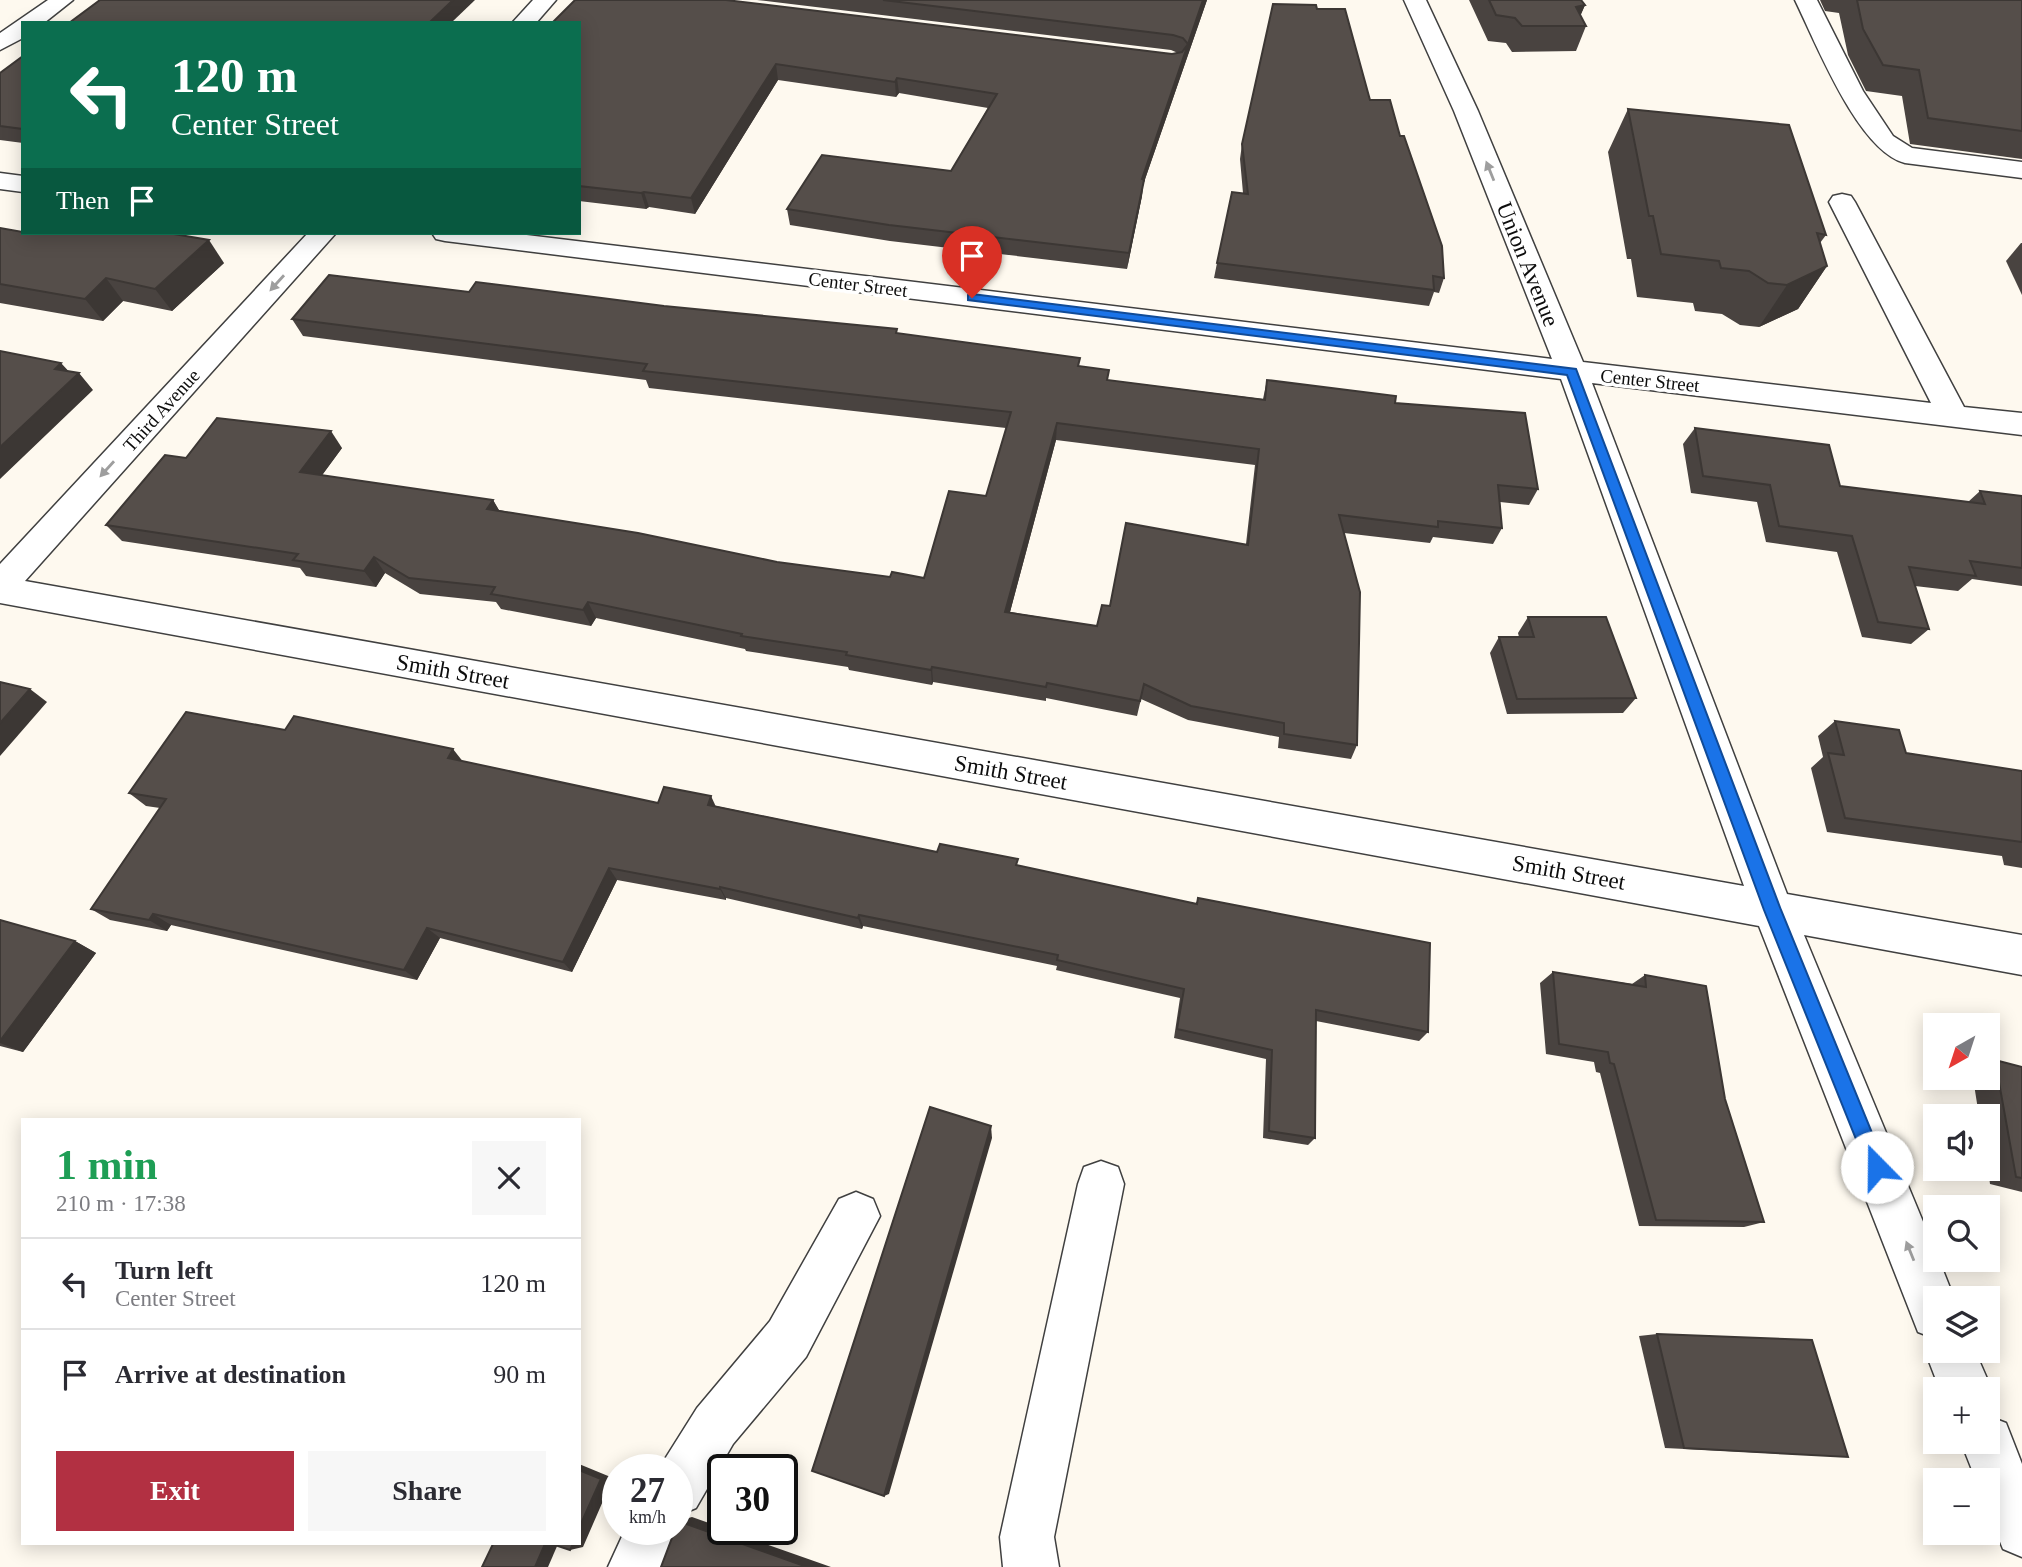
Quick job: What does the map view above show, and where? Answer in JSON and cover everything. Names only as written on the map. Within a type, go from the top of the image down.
[{"type":"street","points":[[32,21],[62,0]]},
{"type":"street","points":[[525,21],[545,0]]},
{"type":"street","name":"Union Avenue","points":[[1415,0],[1466,111],[1572,372],[1773,910],[1925,1286]]},
{"type":"street","points":[[1806,0],[1851,91],[1884,141],[1894,149],[1905,155],[2022,170]]},
{"type":"street","points":[[0,43],[21,28]]},
{"type":"street","points":[[0,181],[21,184]]},
{"type":"street","points":[[1842,202],[1953,415]]},
{"type":"street","name":"Third Avenue","points":[[0,588],[321,235]]},
{"type":"street","name":"Center Street","points":[[461,235],[1572,372],[2022,424]]},
{"type":"street","name":"Smith Street","points":[[0,588],[2022,956]]},
{"type":"street","points":[[1031,1567],[1027,1537],[1101,1184]]},
{"type":"street","points":[[693,1462],[715,1426],[788,1339],[856,1216]]},
{"type":"street","points":[[1992,1454],[2022,1530]]},
{"type":"street","points":[[636,1567],[646,1545]]},
{"type":"building","points":[[100,0],[453,0],[431,21],[72,21]]},
{"type":"building","points":[[575,0],[726,0],[1172,54],[1182,52],[1188,44],[1183,38],[883,0],[1203,0],[1142,179],[1144,180],[1129,253],[889,225],[787,209],[822,155],[951,171],[997,94],[897,78],[895,82],[776,64],[691,198],[581,186],[581,21],[554,21]]},
{"type":"building","points":[[1489,0],[1581,0],[1585,5],[1576,7],[1586,26],[1522,26],[1515,18],[1496,15]]},
{"type":"building","points":[[1857,0],[2022,0],[2022,131],[1928,118],[1919,70],[1883,65],[1863,29]]},
{"type":"building","points":[[1273,4],[1345,9],[1370,100],[1390,100],[1400,136],[1404,136],[1442,246],[1444,278],[1433,276],[1434,290],[1217,263],[1232,192],[1248,194],[1242,144]]},
{"type":"building","points":[[21,57],[21,129],[0,126],[0,73]]},
{"type":"building","points":[[1628,109],[1789,125],[1826,235],[1817,233],[1827,266],[1787,285],[1768,283],[1749,271],[1721,268],[1719,261],[1661,254],[1653,216],[1649,216]]},
{"type":"building","points":[[0,228],[21,232],[21,235],[180,235],[209,240],[155,289],[106,278],[85,299],[0,284]]},
{"type":"building","points":[[329,275],[469,292],[476,282],[664,306],[897,329],[896,333],[1080,358],[1078,366],[1109,370],[1107,380],[1265,400],[1267,380],[1396,396],[1395,403],[1525,413],[1538,489],[1498,485],[1502,528],[1438,521],[1438,527],[1339,515],[1360,592],[1357,745],[1284,734],[1284,723],[1191,706],[1144,684],[1140,701],[1047,683],[1046,687],[932,667],[931,670],[846,655],[847,652],[741,636],[742,634],[588,602],[583,610],[491,594],[495,587],[409,578],[374,557],[364,571],[293,560],[298,554],[106,525],[165,455],[186,458],[217,418],[331,431],[300,472],[493,500],[487,509],[638,533],[777,562],[890,577],[892,572],[924,578],[949,491],[986,496],[1011,412],[643,371],[647,364],[292,319]],"holes":[[[1057,423],[1259,449],[1248,545],[1126,523],[1110,606],[1102,605],[1097,626],[1005,612]]]},
{"type":"building","points":[[0,351],[61,363],[55,369],[79,373],[0,447]]},
{"type":"building","points":[[1695,428],[1829,445],[1840,486],[1985,504],[1980,491],[2022,496],[2022,568],[1970,561],[1976,576],[1909,567],[1929,629],[1878,622],[1852,536],[1779,526],[1770,485],[1703,476]]},
{"type":"building","points":[[1528,617],[1606,617],[1636,698],[1517,699],[1499,637],[1534,637]]},
{"type":"building","points":[[0,682],[30,689],[0,723]]},
{"type":"building","points":[[186,712],[285,730],[294,716],[453,749],[448,758],[658,803],[664,787],[711,796],[708,805],[937,852],[940,844],[1018,859],[1016,865],[1197,904],[1198,898],[1430,943],[1428,1032],[1316,1010],[1315,1138],[1269,1131],[1272,1050],[1177,1029],[1184,989],[1057,960],[1058,955],[859,915],[858,918],[720,887],[609,868],[563,962],[427,928],[404,970],[153,914],[149,920],[91,909],[166,799],[129,793]]},
{"type":"building","points":[[1835,721],[1899,730],[1906,753],[2022,771],[2022,842],[1845,818],[1828,753],[1844,755]]},
{"type":"building","points":[[0,920],[75,941],[0,1041]]},
{"type":"building","points":[[1553,972],[1646,987],[1645,975],[1706,986],[1725,1099],[1764,1222],[1656,1220],[1614,1064],[1610,1063],[1608,1052],[1559,1044]]},
{"type":"building","points":[[2000,1061],[2022,1067],[2022,1178],[2016,1177],[2000,1088]]},
{"type":"building","points":[[930,1107],[991,1126],[884,1496],[812,1471]]},
{"type":"building","points":[[1657,1334],[1812,1340],[1848,1457],[1684,1448]]},
{"type":"building","points":[[581,1471],[601,1479],[581,1524]]},
{"type":"building","points":[[693,1526],[707,1531],[707,1545],[745,1545],[807,1567],[661,1567],[669,1545],[693,1545]]},
{"type":"building","points":[[493,1545],[545,1545],[535,1567],[482,1567]]},
{"type":"building","points":[[555,1545],[572,1545],[570,1550]]},
{"type":"route","points":[[972,298],[1572,372],[1773,910],[1877,1167]]}]
